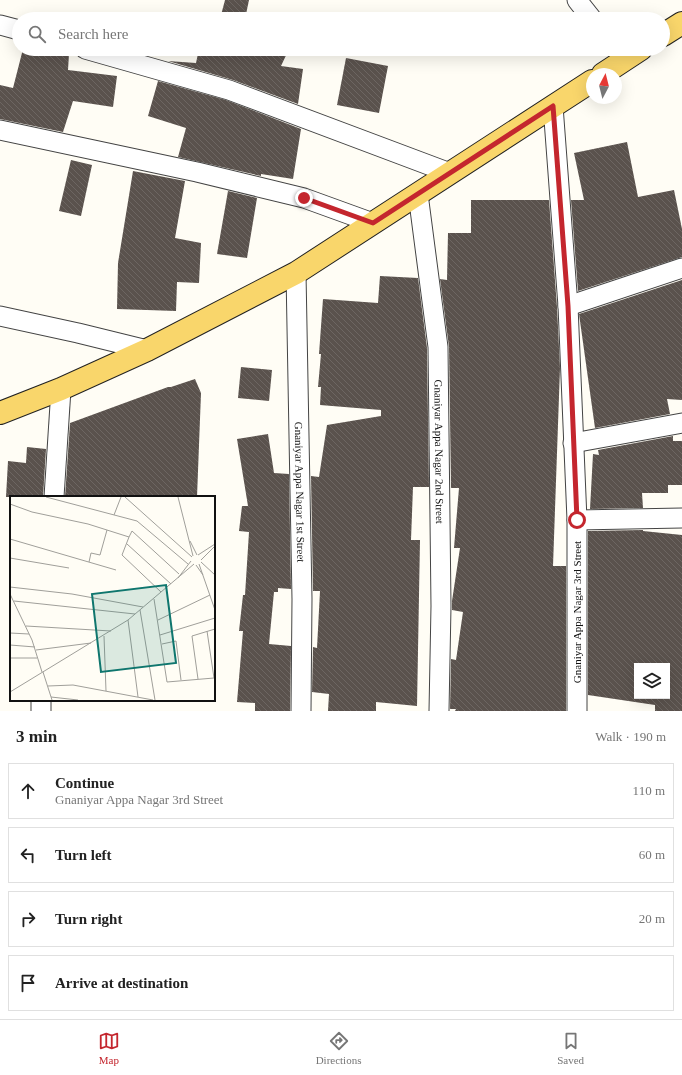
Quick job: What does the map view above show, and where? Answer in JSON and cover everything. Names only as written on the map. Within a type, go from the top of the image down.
[{"type":"main road","points":[[670,31],[682,23]]},
{"type":"main road","points":[[610,68],[623,56]]},
{"type":"main road","points":[[0,413],[61,389],[146,350],[296,273],[586,85]]},
{"type":"street","points":[[577,0],[586,12]]},
{"type":"street","points":[[0,25],[12,28]]},
{"type":"street","points":[[110,56],[229,90],[450,173]]},
{"type":"street","name":"Gnaniyar Appa Nagar 3rd Street","points":[[553,106],[568,306],[577,520],[577,711]]},
{"type":"street","points":[[0,130],[197,172],[304,198],[373,223]]},
{"type":"street","name":"Gnaniyar Appa Nagar 2nd Street","points":[[418,194],[438,348],[441,606],[439,711]]},
{"type":"street","points":[[568,306],[682,268]]},
{"type":"street","name":"Gnaniyar Appa Nagar 1st Street","points":[[296,273],[302,599],[301,711]]},
{"type":"street","points":[[0,316],[146,350]]},
{"type":"street","points":[[54,496],[61,389]]},
{"type":"street","points":[[573,443],[682,423]]},
{"type":"street","points":[[577,520],[682,518]]},
{"type":"street","points":[[40,711],[41,701]]},
{"type":"building","points":[[225,0],[249,0],[246,12],[222,12]]},
{"type":"building","points":[[21,56],[69,56],[68,70],[117,76],[113,107],[73,101],[63,132],[0,119],[0,85],[13,88]]},
{"type":"building","points":[[198,56],[286,56],[281,66],[303,69],[298,104],[233,80],[168,61],[196,63]]},
{"type":"building","points":[[346,58],[388,66],[379,113],[337,105]]},
{"type":"building","points":[[158,81],[226,100],[301,129],[293,179],[261,174],[261,176],[178,157],[186,128],[148,116]]},
{"type":"building","points":[[627,142],[638,197],[674,190],[682,229],[682,257],[578,291],[571,200],[584,200],[574,153]]},
{"type":"building","points":[[71,160],[92,165],[81,216],[59,211]]},
{"type":"building","points":[[133,171],[185,181],[175,238],[201,243],[199,283],[177,282],[176,311],[117,309],[118,263]]},
{"type":"building","points":[[228,191],[257,198],[247,258],[217,254]]},
{"type":"building","points":[[471,200],[549,200],[560,368],[553,566],[566,566],[566,711],[455,711],[456,709],[450,709],[451,659],[456,660],[463,612],[452,610],[460,548],[454,548],[459,488],[451,488],[449,347],[440,279],[447,280],[448,233],[471,233]]},
{"type":"building","points":[[380,276],[418,278],[427,348],[429,487],[413,487],[411,540],[420,540],[417,706],[376,702],[376,711],[328,711],[329,694],[312,692],[313,647],[317,648],[320,591],[313,591],[311,476],[319,477],[327,425],[381,416],[381,410],[320,405],[321,387],[318,387],[323,299],[378,303]]},
{"type":"building","points":[[682,280],[682,400],[667,399],[670,414],[595,428],[579,314]]},
{"type":"building","points":[[241,367],[272,370],[269,401],[238,398]]},
{"type":"building","points":[[195,379],[201,393],[197,496],[65,496],[70,423]]},
{"type":"building","points":[[268,434],[274,473],[289,474],[291,589],[278,588],[278,592],[274,592],[269,644],[291,646],[290,711],[255,711],[255,703],[237,702],[243,631],[239,631],[243,595],[245,595],[249,532],[239,531],[242,506],[248,506],[237,439]]},
{"type":"building","points":[[673,436],[673,441],[682,441],[682,485],[668,485],[668,493],[642,493],[643,508],[590,509],[593,454],[599,455],[598,450]]},
{"type":"building","points":[[27,447],[46,449],[43,496],[6,497],[8,461],[26,463]]},
{"type":"building","points":[[643,530],[682,535],[682,711],[655,711],[655,705],[588,695],[588,531]]},
{"type":"route","points":[[304,198],[373,223],[553,106],[568,306],[577,520]]}]
